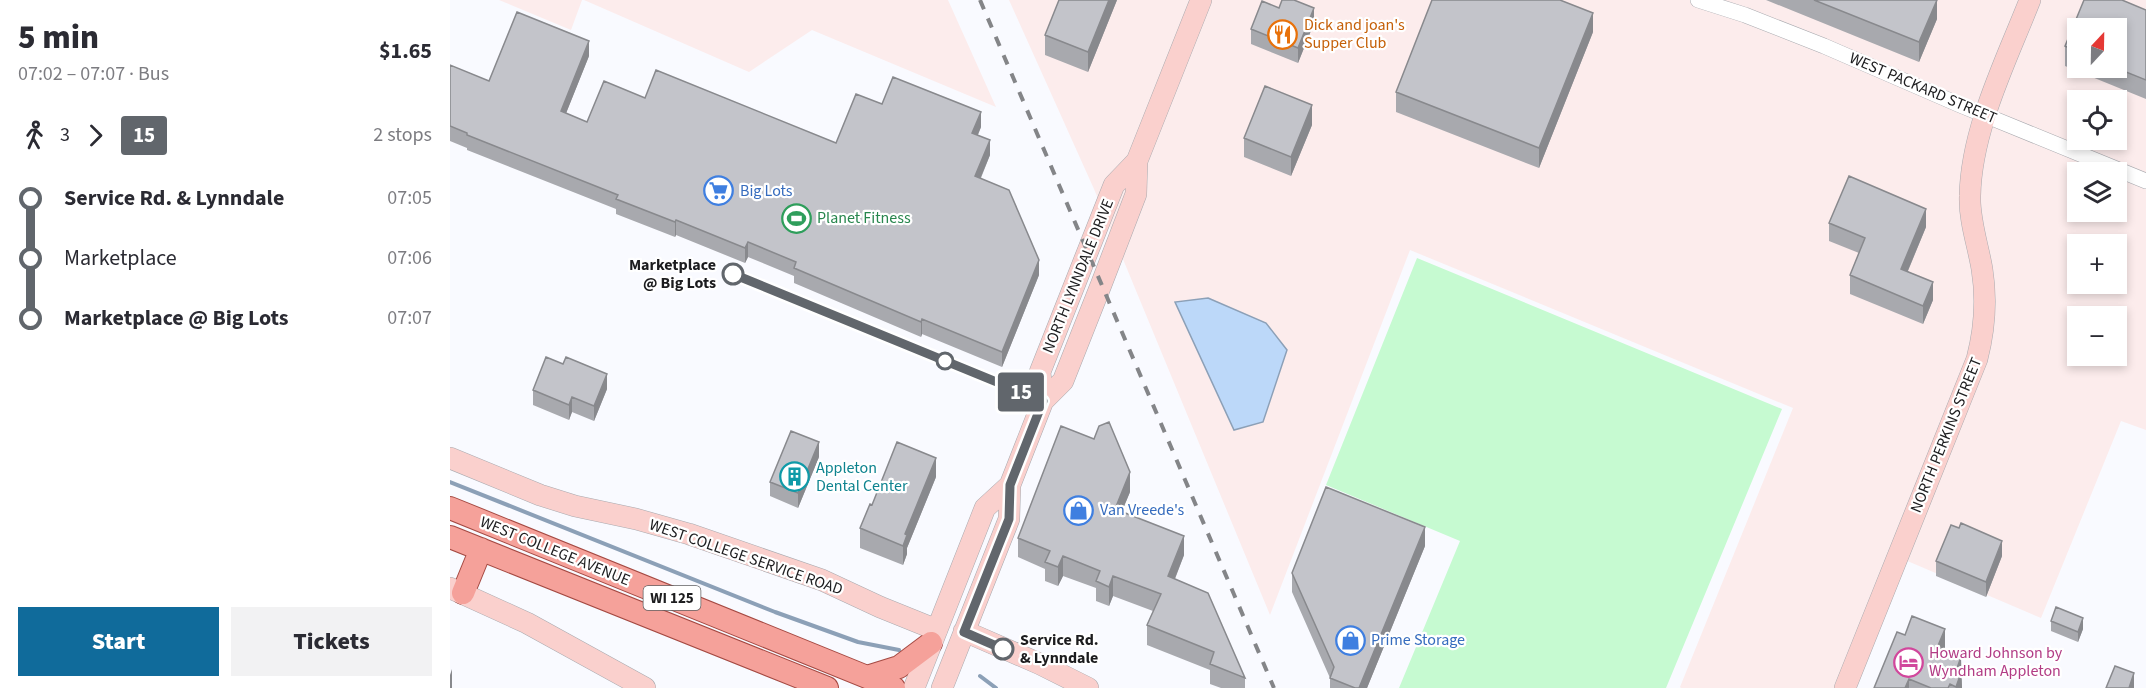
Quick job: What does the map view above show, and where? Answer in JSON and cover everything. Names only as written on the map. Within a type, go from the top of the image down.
[{"type":"main road","name":"WEST COLLEGE AVENUE","points":[[450,508],[894,688]]},
{"type":"main road","name":"WEST COLLEGE AVENUE","points":[[450,537],[827,688]]},
{"type":"main road","points":[[456,591],[481,549]]},
{"type":"main road","points":[[867,677],[899,667],[934,637]]},
{"type":"street","name":"NORTH LYNNDALE DRIVE","points":[[942,688],[1009,519],[1010,485],[1043,401],[1063,381],[1101,285],[1136,195],[1137,161],[1201,0]]},
{"type":"street","name":"WEST PACKARD STREET","points":[[1698,0],[1745,15],[1824,46],[2146,181]]},
{"type":"street","name":"NORTH PERKINS STREET","points":[[1845,688],[1968,384],[1983,339],[1986,297],[1970,200],[1973,162],[1986,115],[2030,0]]},
{"type":"street","name":"WEST COLLEGE SERVICE ROAD","points":[[450,458],[540,495],[689,534],[822,580],[880,607],[934,637]]},
{"type":"street","name":"NORTH LYNNDALE DRIVE","points":[[914,688],[985,508],[1010,485]]},
{"type":"street","points":[[456,591],[527,623],[645,688]]},
{"type":"street","points":[[964,632],[1040,664],[1088,688]]},
{"type":"shaded area","points":[[499,0],[582,0],[571,30]]},
{"type":"shaded area","points":[[584,0],[948,0],[996,107],[812,30],[749,72]]},
{"type":"shaded area","points":[[1009,0],[2146,0],[2146,430],[2121,421],[2041,618],[1898,557],[1845,688],[1681,688],[1793,408],[1410,250],[1270,615],[1094,189]]},
{"type":"green space","points":[[1417,258],[1782,409],[1666,688],[1399,688],[1460,541],[1326,485]]},
{"type":"water","points":[[1208,298],[1266,323],[1287,350],[1263,422],[1234,430],[1175,302]]},
{"type":"building","points":[[1059,0],[1109,0],[1088,52],[1045,35]]},
{"type":"building","points":[[1282,0],[1294,0],[1314,8],[1298,48],[1251,29],[1262,1],[1279,8]]},
{"type":"building","points":[[1432,0],[1560,0],[1593,13],[1539,148],[1396,92]]},
{"type":"building","points":[[1814,0],[1937,0],[1919,42]]},
{"type":"building","points":[[2084,0],[2122,0],[2146,10],[2146,80],[2127,72],[2127,18],[2077,18]]},
{"type":"building","points":[[517,12],[589,41],[561,111],[587,122],[604,81],[645,98],[656,70],[836,143],[856,94],[882,104],[893,77],[981,112],[972,133],[990,140],[975,176],[1009,190],[1039,260],[1002,352],[922,319],[921,322],[794,268],[796,262],[748,242],[745,248],[676,220],[675,222],[616,199],[618,195],[467,135],[450,126],[450,65],[489,81]]},
{"type":"building","points":[[1265,86],[1312,105],[1291,157],[1244,138]]},
{"type":"building","points":[[1849,176],[1926,209],[1901,269],[1933,282],[1923,306],[1850,275],[1865,238],[1829,223]]},
{"type":"building","points":[[546,357],[563,364],[566,357],[607,374],[594,406],[572,397],[569,405],[533,390]]},
{"type":"building","name":"Van Vreede's","points":[[1109,422],[1130,472],[1115,509],[1184,536],[1168,576],[1208,593],[1245,678],[1210,664],[1214,652],[1147,625],[1161,594],[1113,576],[1109,587],[1096,581],[1100,571],[1063,556],[1058,567],[1045,562],[1050,551],[1018,538],[1061,426],[1094,439],[1099,426]]},
{"type":"building","name":"Appleton Dental Center","points":[[791,431],[819,442],[798,493],[770,482]]},
{"type":"building","points":[[897,442],[936,458],[905,534],[907,535],[903,546],[860,528],[870,504],[872,505]]},
{"type":"building","name":"Prime Storage","points":[[1326,487],[1425,527],[1359,688],[1330,678],[1334,667],[1292,573]]},
{"type":"building","points":[[1961,523],[2002,541],[1986,582],[1936,561],[1951,525],[1959,528]]},
{"type":"building","points":[[2056,607],[2083,618],[2078,632],[2051,621]]},
{"type":"building","points":[[1912,616],[1945,629],[1937,648],[1961,657],[1957,668],[1962,670],[1956,687],[1950,684],[1948,688],[1931,688],[1909,679],[1905,688],[1874,688],[1897,632],[1905,635]]},
{"type":"building","points":[[2115,666],[2134,673],[2129,688],[2106,688]]},
{"type":"waterway","points":[[450,482],[775,612],[858,642],[899,650]]},
{"type":"waterway","points":[[980,676],[996,688]]},
{"type":"railway","points":[[980,0],[1274,688]]},
{"type":"bus line","name":"15","points":[[733,274],[1043,401],[1010,485],[1009,519],[964,632],[1003,649]]},
{"type":"place","name":"Dick and joan's Supper Club","points":[[1283,34]]},
{"type":"place","name":"Big Lots","points":[[719,191]]},
{"type":"place","name":"Planet Fitness","points":[[796,218]]},
{"type":"place","name":"Marketplace @ Big Lots","points":[[733,274]]},
{"type":"place","name":"Appleton Dental Center","points":[[795,477]]},
{"type":"place","name":"Van Vreede's","points":[[1079,510]]},
{"type":"place","name":"Prime Storage","points":[[1350,640]]},
{"type":"place","name":"Service Rd. & Lynndale","points":[[1003,649]]},
{"type":"place","name":"Howard Johnson by Wyndham Appleton","points":[[1908,662]]}]
